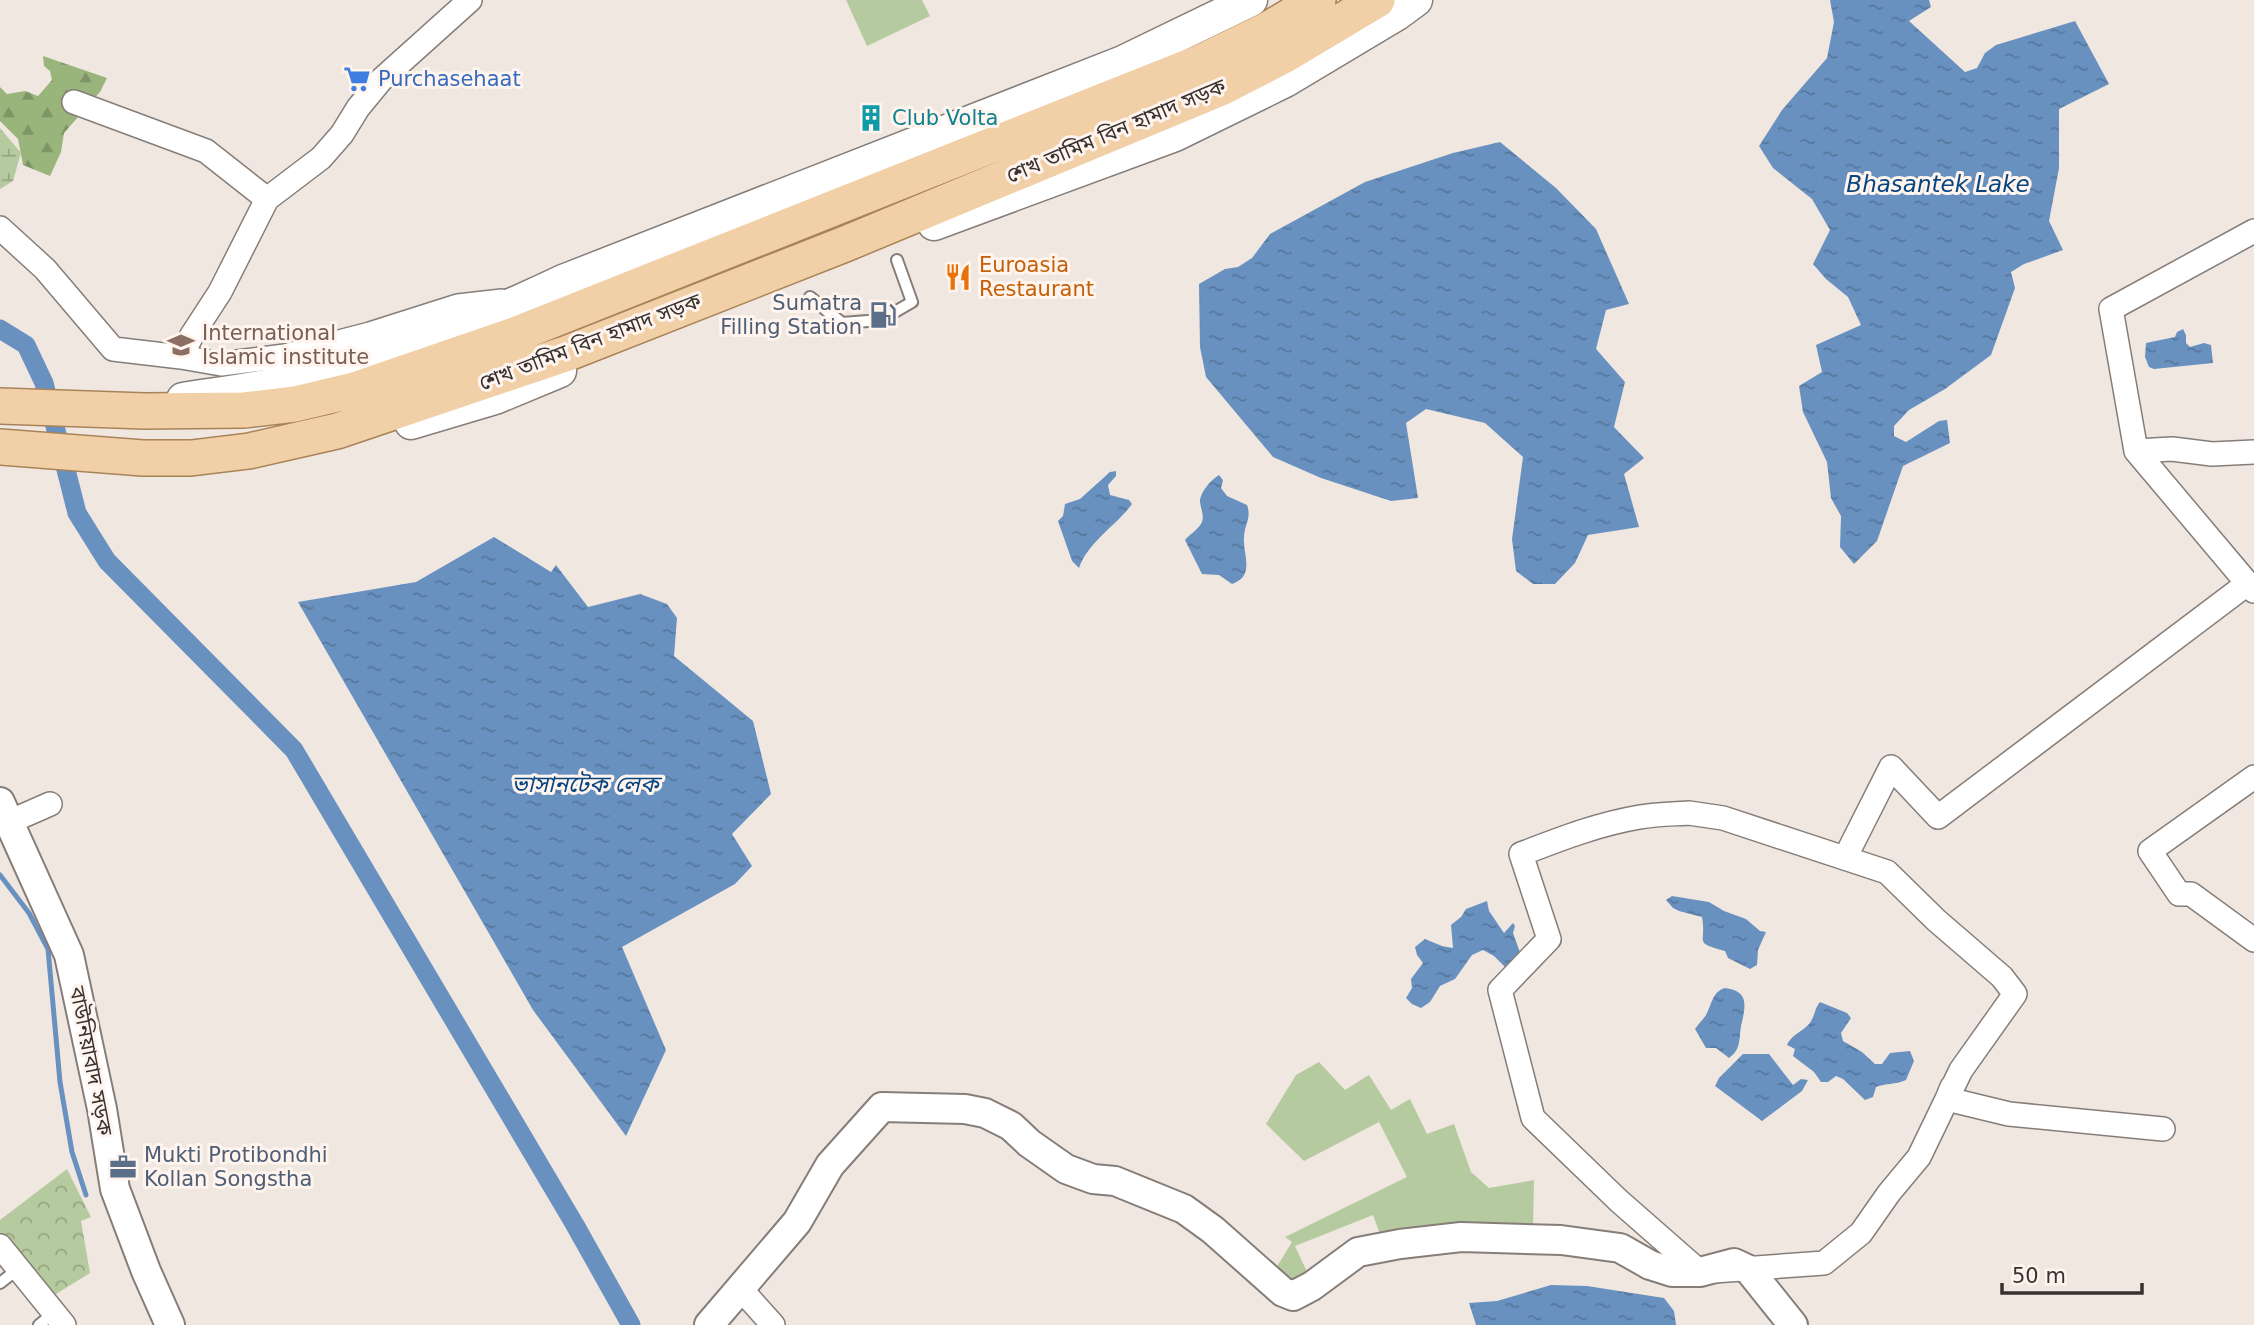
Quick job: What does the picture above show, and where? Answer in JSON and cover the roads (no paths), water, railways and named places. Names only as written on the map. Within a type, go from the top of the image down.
[{"type":"main road","points":[[145,411],[169,402],[274,385],[376,358],[520,302],[563,281],[1123,62],[1251,0]]},
{"type":"main road","name":"শেখ তামিম বিন হামাদ সড়ক","points":[[0,406],[244,411],[295,404],[354,390],[517,334],[1201,62],[1267,30],[1318,0]]},
{"type":"main road","name":"শেখ তামিম বিন হামাদ সড়ক","points":[[0,447],[143,458],[191,458],[249,451],[337,431],[568,352],[845,244],[1223,87],[1285,55],[1377,0]]},
{"type":"main road","points":[[143,458],[171,472],[240,467],[358,439],[495,398],[906,235],[1175,135],[1285,81],[1416,0]]},
{"type":"street","points":[[181,357],[220,292],[267,199],[321,158],[381,80],[470,0]]},
{"type":"street","points":[[74,102],[206,151],[267,199]]},
{"type":"street","points":[[0,228],[45,269],[113,349],[221,364],[285,356],[370,334],[458,306],[507,300],[578,309]]},
{"type":"street","points":[[1845,858],[1891,767],[1938,817],[2250,588],[2136,451],[2111,309],[2254,231]]},
{"type":"street","points":[[2136,451],[2172,449],[2212,454],[2254,452]]},
{"type":"street","points":[[2254,777],[2150,851],[2179,894],[2191,894],[2254,940]]},
{"type":"street","points":[[4,812],[50,804]]},
{"type":"street","name":"বাউনিয়াবাদ সড়ক","points":[[4,812],[69,955],[102,1109],[115,1189],[169,1324]]},
{"type":"street","points":[[1700,1272],[1619,1201],[1533,1118],[1500,990],[1549,939],[1521,854],[1584,830],[1642,816],[1689,813],[1723,818],[1887,872],[1936,920],[2002,977],[2015,994],[1961,1070],[1919,1157],[1861,1233],[1824,1263],[1746,1269]]},
{"type":"street","points":[[1952,1087],[1948,1099],[2009,1114],[2163,1129]]},
{"type":"street","points":[[709,1325],[797,1222],[830,1165],[882,1107],[965,1109],[994,1117],[1011,1126],[1029,1143],[1066,1169],[1093,1180],[1115,1181],[1184,1209],[1213,1230],[1283,1292],[1293,1296],[1312,1286],[1358,1252],[1461,1237],[1561,1240],[1620,1248],[1650,1265],[1672,1272],[1700,1272],[1734,1263],[1746,1269],[1793,1325]]},
{"type":"street","points":[[0,1246],[52,1321]]},
{"type":"street","points":[[740,1288],[773,1325]]},
{"type":"lane","points":[[810,297],[842,323],[881,320],[912,302],[897,260]]},
{"type":"lane","points":[[0,1283],[18,1269]]},
{"type":"water","name":"Bhasantek Lake","points":[[1830,0],[1929,0],[1931,7],[1909,21],[1965,72],[1977,68],[1985,53],[1996,45],[2075,21],[2109,84],[2059,109],[2059,168],[2049,221],[2063,250],[2024,264],[2011,272],[2015,288],[1991,355],[1945,389],[1909,410],[1894,426],[1894,436],[1906,442],[1939,421],[1947,420],[1950,443],[1903,466],[1877,541],[1854,564],[1840,547],[1841,516],[1831,498],[1827,462],[1803,412],[1799,386],[1822,372],[1816,345],[1861,325],[1848,297],[1813,264],[1830,230],[1812,199],[1773,168],[1759,146],[1782,110],[1827,58],[1834,22]]},
{"type":"water","points":[[1500,142],[1556,188],[1596,229],[1629,304],[1606,310],[1596,349],[1625,382],[1614,427],[1644,458],[1624,474],[1639,527],[1588,535],[1575,563],[1555,584],[1533,584],[1516,571],[1512,539],[1523,457],[1485,423],[1426,409],[1406,423],[1418,498],[1391,501],[1321,478],[1273,457],[1206,377],[1200,347],[1199,284],[1252,258],[1270,234],[1365,182],[1453,153]]},
{"type":"water","points":[[2183,329],[2186,343],[2190,347],[2204,343],[2211,345],[2213,363],[2154,369],[2149,367],[2145,357],[2146,343],[2175,337],[2177,332]]},
{"type":"water","points":[[1116,471],[1116,476],[1108,485],[1110,495],[1129,500],[1132,504],[1089,550],[1079,568],[1072,561],[1058,521],[1063,516],[1065,504],[1080,499],[1110,472]]},
{"type":"water","points":[[1219,475],[1223,480],[1221,488],[1227,496],[1247,505],[1248,510],[1244,538],[1246,569],[1241,579],[1232,584],[1219,575],[1202,574],[1185,540],[1201,524],[1202,494],[1209,483]]},
{"type":"water","name":"ভাসানটেক লেক","points":[[494,537],[551,572],[556,565],[588,607],[640,594],[667,604],[677,618],[674,656],[753,721],[771,794],[732,834],[752,866],[735,884],[622,947],[666,1050],[626,1136],[533,1010],[298,602],[416,582]]},
{"type":"water","points":[[1672,896],[1709,902],[1746,919],[1760,931],[1766,932],[1758,950],[1757,965],[1750,969],[1728,958],[1725,951],[1708,946],[1703,941],[1702,917],[1673,908],[1666,900]]},
{"type":"water","points":[[1487,901],[1489,911],[1504,933],[1513,923],[1515,926],[1513,933],[1521,955],[1510,972],[1494,956],[1483,950],[1472,955],[1455,979],[1440,986],[1430,1002],[1421,1008],[1412,1004],[1406,998],[1412,988],[1411,979],[1423,963],[1415,947],[1425,939],[1453,948],[1451,925],[1466,909]]},
{"type":"water","points":[[1725,988],[1738,992],[1744,999],[1738,1046],[1729,1058],[1716,1048],[1706,1048],[1695,1029],[1706,1015],[1715,995]]},
{"type":"water","points":[[1820,1002],[1847,1013],[1851,1018],[1841,1033],[1843,1041],[1862,1052],[1875,1064],[1882,1064],[1890,1053],[1910,1051],[1914,1061],[1906,1080],[1876,1087],[1873,1097],[1865,1100],[1843,1079],[1836,1076],[1828,1082],[1821,1082],[1814,1072],[1793,1056],[1795,1049],[1787,1045],[1809,1024]]},
{"type":"water","points":[[1743,1054],[1769,1054],[1793,1085],[1801,1079],[1808,1080],[1802,1091],[1762,1121],[1715,1086],[1719,1078]]},
{"type":"water","points":[[1551,1285],[1587,1286],[1664,1298],[1674,1311],[1676,1325],[1476,1325],[1469,1303],[1497,1301]]},
{"type":"waterway","points":[[0,329],[26,345],[44,383],[77,513],[107,561],[294,750],[575,1225],[631,1325]]},
{"type":"waterway","points":[[0,875],[29,913],[48,949],[60,1082],[72,1152],[86,1195]]},
{"type":"place","name":"Purchasehaat","points":[[357,79]]},
{"type":"place","name":"Club Volta","points":[[871,118]]},
{"type":"place","name":"Euroasia Restaurant","points":[[958,277]]},
{"type":"place","name":"Sumatra Filling Station","points":[[883,315]]},
{"type":"place","name":"International Islamic institute","points":[[181,345]]},
{"type":"place","name":"Mukti Protibondhi Kollan Songstha","points":[[123,1167]]}]
